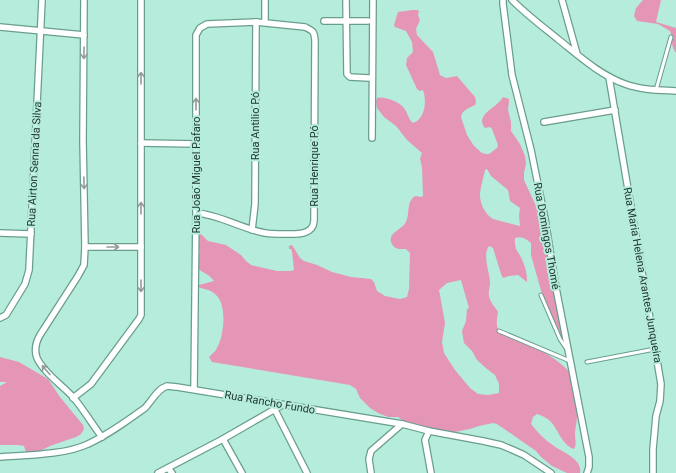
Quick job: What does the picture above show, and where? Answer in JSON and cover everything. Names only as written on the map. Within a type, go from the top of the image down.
[{"type":"street","name":"Rua Airton Senna da Silva","points":[[0,318],[6,315],[25,284],[29,270],[42,0]]},
{"type":"street","points":[[84,0],[84,265],[40,335],[37,341],[36,353],[40,363],[47,372],[73,398],[102,437]]},
{"type":"street","points":[[73,398],[91,384],[139,319],[141,309],[141,0]]},
{"type":"street","points":[[265,0],[265,22]]},
{"type":"street","points":[[346,0],[347,74],[350,77],[369,78]]},
{"type":"street","points":[[372,138],[373,0]]},
{"type":"street","name":"Rua Domingos Thomé","points":[[503,0],[512,75],[533,157],[556,288],[589,457],[589,467],[587,473]]},
{"type":"street","points":[[512,0],[586,62],[609,77],[626,84],[656,90],[676,91]]},
{"type":"street","points":[[562,0],[577,54]]},
{"type":"street","points":[[324,21],[368,21]]},
{"type":"street","name":"Rua Antilio Pó","points":[[252,230],[255,204],[256,22]]},
{"type":"street","name":"Rua João Miguel Pafaro","points":[[194,389],[196,35],[200,28],[207,24],[265,22]]},
{"type":"street","name":"Rua Henrique Pó","points":[[196,213],[206,214],[252,230],[266,233],[301,234],[312,229],[314,225],[315,34],[312,30],[305,27],[265,22]]},
{"type":"street","points":[[0,27],[84,35]]},
{"type":"street","name":"Rua Maria Helena Arantes Junqueira","points":[[609,77],[661,384],[653,449],[653,473]]},
{"type":"street","points":[[544,122],[615,110]]},
{"type":"street","points":[[141,143],[196,144]]},
{"type":"street","points":[[0,233],[31,234]]},
{"type":"street","points":[[85,247],[141,247]]},
{"type":"street","name":"Rua Rancho Fundo","points":[[0,457],[44,454],[71,450],[87,445],[102,437],[145,408],[158,392],[166,386],[194,389],[402,424],[429,431],[501,445],[524,455],[552,473]]},
{"type":"street","points":[[158,473],[170,470],[282,405]]},
{"type":"street","points":[[275,410],[307,473]]},
{"type":"street","points":[[370,473],[369,459],[371,451],[402,424]]},
{"type":"street","points":[[429,431],[425,440],[431,473]]},
{"type":"street","points":[[223,439],[242,473]]},
{"type":"lane","points":[[656,90],[671,37]]},
{"type":"lane","points":[[540,295],[560,339],[568,352]]},
{"type":"lane","points":[[500,331],[570,361]]},
{"type":"lane","points":[[587,362],[655,349]]},
{"type":"shaded area","points":[[643,0],[661,0],[656,22],[676,28],[676,53],[673,47],[670,31],[658,24],[637,21],[634,16],[636,8]]},
{"type":"shaded area","points":[[412,10],[419,11],[418,15],[420,20],[416,29],[417,35],[433,52],[440,75],[446,78],[457,76],[475,97],[475,105],[464,111],[461,117],[467,135],[474,146],[482,153],[489,154],[497,148],[498,145],[492,129],[490,127],[485,128],[482,124],[483,116],[503,97],[509,99],[508,110],[511,122],[511,131],[520,144],[525,156],[526,164],[524,180],[542,219],[546,251],[564,344],[542,294],[531,255],[531,243],[527,240],[522,237],[515,238],[516,248],[526,269],[527,282],[518,275],[503,278],[493,248],[489,246],[486,254],[490,279],[489,296],[498,312],[497,325],[498,330],[502,334],[531,345],[542,351],[560,363],[570,372],[573,377],[576,389],[577,407],[575,434],[576,444],[574,449],[566,444],[551,422],[545,417],[537,414],[533,417],[531,424],[547,441],[575,460],[580,468],[580,473],[567,473],[552,466],[536,451],[497,424],[493,423],[445,434],[426,434],[416,431],[398,417],[388,417],[370,408],[360,398],[356,389],[350,385],[212,362],[209,357],[216,350],[219,343],[223,329],[223,314],[220,301],[217,296],[213,292],[197,287],[199,285],[214,281],[211,277],[200,270],[196,264],[200,251],[196,241],[196,234],[199,232],[208,241],[226,245],[241,255],[251,265],[277,271],[294,270],[292,252],[291,249],[289,249],[289,246],[292,245],[300,258],[304,261],[332,272],[351,277],[371,279],[374,282],[377,291],[385,296],[400,299],[407,297],[409,289],[410,253],[406,249],[398,249],[395,247],[392,244],[391,237],[406,222],[410,201],[415,196],[423,196],[422,167],[420,159],[422,153],[407,140],[396,126],[384,117],[377,108],[376,102],[377,98],[380,98],[395,102],[404,108],[413,123],[419,120],[424,109],[425,97],[423,90],[420,91],[417,89],[406,65],[407,58],[413,52],[412,42],[406,31],[395,27],[394,25],[398,12]],"holes":[[[487,169],[491,176],[508,190],[510,201],[520,208],[520,226],[493,219],[484,208],[481,202],[480,192],[485,170]],[[461,280],[469,308],[467,309],[466,321],[462,331],[464,343],[472,351],[477,360],[495,375],[499,384],[499,393],[488,395],[478,394],[470,388],[455,370],[444,353],[442,342],[445,323],[439,290],[447,283]]]},
{"type":"shaded area","points":[[0,357],[19,362],[48,379],[60,397],[83,425],[84,429],[81,434],[31,454],[26,452],[24,446],[0,445],[0,386],[7,382],[0,382]]}]
